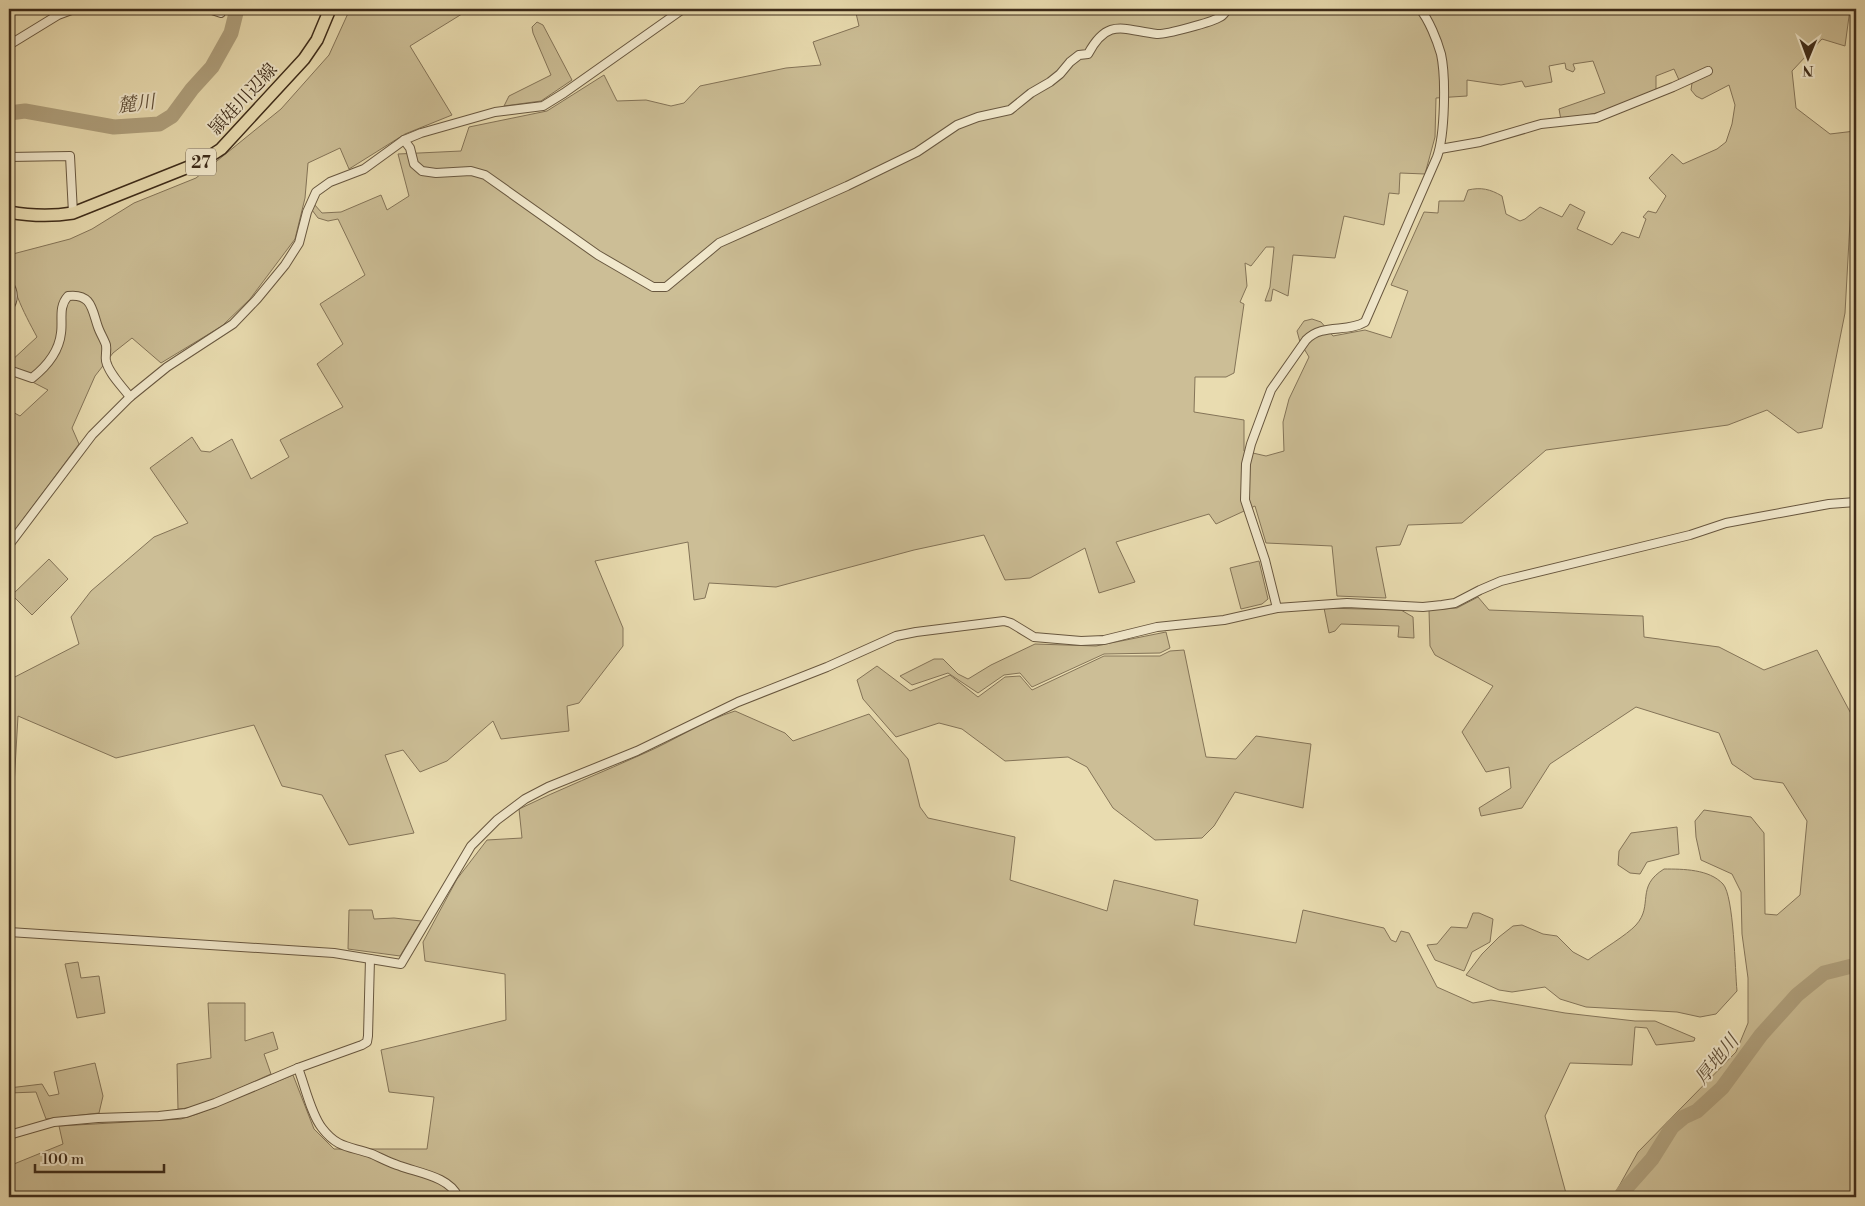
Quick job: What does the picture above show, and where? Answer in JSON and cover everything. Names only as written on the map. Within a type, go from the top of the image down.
[{"type":"main road","name":"頴娃川辺線","points":[[9,212],[33,216],[55,216],[72,213],[201,162],[221,149],[304,59],[318,40],[330,9]]},
{"type":"street","points":[[9,45],[58,15],[74,9]]},
{"type":"street","points":[[209,9],[221,13]]},
{"type":"street","points":[[9,545],[92,435],[130,396],[168,367],[233,324],[257,299],[285,265],[299,243],[307,212],[316,192],[330,182],[364,168],[404,140],[421,133],[495,112],[543,106],[683,9]]},
{"type":"street","points":[[404,140],[410,148],[414,164],[417,168],[428,173],[471,171],[485,175],[598,255],[653,287],[666,287],[719,243],[847,186],[917,152],[957,125],[978,117],[1010,110],[1031,93],[1055,78],[1079,55],[1088,54],[1093,44],[1103,33],[1115,28],[1159,35],[1221,17],[1228,9]]},
{"type":"street","points":[[1276,608],[1265,560],[1246,500],[1246,464],[1251,444],[1271,390],[1278,377],[1313,333],[1321,330],[1358,326],[1365,322],[1440,149],[1444,102],[1441,55],[1420,9]]},
{"type":"street","points":[[1440,149],[1480,142],[1541,124],[1596,118],[1708,71]]},
{"type":"street","points":[[9,157],[70,156],[72,213]]},
{"type":"street","points":[[9,285],[12,288],[13,296],[12,304],[9,307]]},
{"type":"street","points":[[9,370],[27,378],[32,378],[36,375],[54,355],[59,342],[62,331],[61,308],[64,300],[68,296],[77,295],[87,300],[94,311],[106,346],[105,360],[110,370],[130,396]]},
{"type":"street","points":[[9,932],[334,953],[401,964],[472,846],[497,820],[525,799],[548,787],[637,751],[738,702],[827,667],[896,636],[995,621],[1011,623],[1034,637],[1081,641],[1104,640],[1157,627],[1224,620],[1276,608],[1347,603],[1423,607],[1455,603],[1502,581],[1690,535],[1726,523],[1829,504],[1856,502]]},
{"type":"street","points":[[9,1135],[54,1122],[186,1113],[215,1103],[298,1068],[362,1045],[367,1042],[368,1036],[370,959]]},
{"type":"street","points":[[298,1068],[317,1120],[336,1142],[348,1148],[370,1154],[440,1180],[455,1190],[458,1197]]},
{"type":"shaded area","points":[[350,9],[470,9],[410,46],[452,115],[405,134],[349,169],[340,148],[308,163],[305,198],[295,239],[250,299],[222,326],[161,363],[132,338],[113,353],[95,376],[72,428],[79,444],[9,538],[9,410],[20,416],[48,390],[15,373],[10,362],[37,337],[22,308],[14,287],[9,255],[70,239],[92,229],[134,203],[196,178],[281,109],[329,55]]},
{"type":"shaded area","points":[[855,9],[1850,9],[1845,46],[1822,39],[1792,71],[1796,108],[1830,134],[1855,131],[1845,313],[1822,428],[1798,433],[1767,410],[1728,425],[1546,450],[1462,523],[1408,525],[1400,545],[1376,547],[1386,598],[1337,596],[1332,546],[1266,543],[1255,506],[1216,524],[1209,514],[1116,542],[1135,582],[1099,593],[1085,548],[1030,578],[1005,580],[984,535],[914,550],[776,587],[709,583],[705,598],[694,600],[688,542],[595,561],[623,628],[623,646],[579,703],[567,706],[569,731],[501,739],[493,721],[447,761],[420,772],[403,750],[385,755],[414,833],[349,845],[322,795],[282,786],[254,725],[116,758],[18,716],[13,803],[9,802],[9,680],[79,644],[71,617],[91,591],[154,537],[188,523],[150,468],[192,437],[201,451],[210,452],[232,439],[251,479],[289,457],[280,440],[343,407],[317,364],[343,344],[320,304],[365,275],[338,219],[328,221],[318,218],[312,210],[314,204],[322,213],[341,212],[381,195],[387,210],[409,196],[398,154],[461,151],[469,127],[547,111],[604,75],[617,101],[646,100],[671,106],[684,103],[700,86],[786,68],[821,65],[813,42],[859,26]],"holes":[[[1593,61],[1605,93],[1559,109],[1561,120],[1607,111],[1656,92],[1656,76],[1674,69],[1679,80],[1710,67],[1710,72],[1692,83],[1691,90],[1702,99],[1729,85],[1735,105],[1732,124],[1726,142],[1717,149],[1683,164],[1672,154],[1649,178],[1666,196],[1656,213],[1648,211],[1643,217],[1646,219],[1639,238],[1622,232],[1612,245],[1577,229],[1585,212],[1570,204],[1562,217],[1540,207],[1520,221],[1506,214],[1502,196],[1489,190],[1468,190],[1464,201],[1439,201],[1438,213],[1424,212],[1391,285],[1408,291],[1391,338],[1365,330],[1333,336],[1321,322],[1312,319],[1304,321],[1297,331],[1300,342],[1309,357],[1289,399],[1283,422],[1284,451],[1266,456],[1244,451],[1244,420],[1194,412],[1195,377],[1226,377],[1234,373],[1244,304],[1240,302],[1247,286],[1245,263],[1251,266],[1266,247],[1274,247],[1270,287],[1265,301],[1271,301],[1273,289],[1288,296],[1293,255],[1335,258],[1344,216],[1384,225],[1389,193],[1399,194],[1400,173],[1425,174],[1435,137],[1436,98],[1467,96],[1467,80],[1501,85],[1522,81],[1525,87],[1552,82],[1549,66],[1565,63],[1566,69],[1573,72],[1575,69],[1573,64]]]},
{"type":"shaded area","points":[[537,22],[543,25],[572,80],[541,101],[504,106],[509,96],[551,75],[533,33],[532,27]]},
{"type":"shaded area","points":[[49,559],[68,579],[32,615],[12,595]]},
{"type":"shaded area","points":[[1259,561],[1268,599],[1262,604],[1241,609],[1230,568]]},
{"type":"shaded area","points":[[1478,597],[1489,610],[1643,616],[1644,637],[1719,647],[1764,670],[1817,650],[1856,723],[1856,1197],[1613,1197],[1638,1152],[1736,1052],[1748,1023],[1748,978],[1742,934],[1741,892],[1732,874],[1701,860],[1695,821],[1704,810],[1751,817],[1764,833],[1765,914],[1777,915],[1800,895],[1807,821],[1783,783],[1754,779],[1732,764],[1719,733],[1636,707],[1550,764],[1522,808],[1481,816],[1479,808],[1511,788],[1509,767],[1486,772],[1462,732],[1493,686],[1435,655],[1430,646],[1429,610],[1457,608]]},
{"type":"shaded area","points":[[1324,608],[1401,610],[1413,617],[1414,638],[1398,637],[1399,626],[1341,624],[1335,631],[1329,633]]},
{"type":"shaded area","points":[[1166,632],[1170,648],[1160,653],[1104,654],[1032,687],[1020,673],[1004,675],[978,693],[948,673],[912,685],[900,676],[934,659],[943,659],[958,674],[968,679],[991,665],[1035,644],[1096,646]]},
{"type":"shaded area","points":[[1184,650],[1206,757],[1236,759],[1256,736],[1311,744],[1303,808],[1235,792],[1214,826],[1202,838],[1155,840],[1113,808],[1087,767],[1068,757],[1005,761],[962,729],[939,723],[896,737],[863,699],[857,680],[877,666],[910,691],[950,675],[978,697],[1005,677],[1020,676],[1032,690],[1104,656],[1160,656],[1170,651]]},
{"type":"shaded area","points":[[735,711],[785,733],[793,741],[869,714],[908,759],[920,807],[928,818],[1015,837],[1010,880],[1107,911],[1114,880],[1198,900],[1194,925],[1296,943],[1303,910],[1384,928],[1391,940],[1396,942],[1401,931],[1409,933],[1437,987],[1473,1003],[1491,1000],[1565,1013],[1635,1021],[1655,1021],[1695,1038],[1694,1041],[1656,1045],[1647,1028],[1635,1027],[1632,1065],[1570,1063],[1545,1116],[1567,1197],[9,1197],[9,1166],[63,1144],[59,1126],[181,1119],[293,1075],[314,1129],[334,1149],[427,1149],[434,1097],[389,1092],[381,1050],[506,1020],[505,974],[425,961],[423,942],[457,879],[487,840],[522,838],[519,809]]},
{"type":"shaded area","points":[[1677,827],[1679,854],[1647,862],[1640,874],[1630,873],[1618,865],[1619,851],[1631,833]]},
{"type":"shaded area","points":[[1664,869],[1687,870],[1711,875],[1723,884],[1727,891],[1732,918],[1737,991],[1716,1014],[1700,1017],[1677,1012],[1586,1007],[1560,999],[1545,987],[1512,992],[1499,990],[1466,975],[1482,954],[1513,926],[1522,925],[1543,934],[1557,936],[1573,952],[1588,960],[1636,925],[1644,910],[1647,889],[1650,883]]},
{"type":"shaded area","points":[[349,910],[372,910],[374,919],[394,918],[421,921],[400,956],[348,949]]},
{"type":"shaded area","points":[[1473,913],[1479,913],[1493,919],[1490,942],[1472,952],[1464,971],[1435,960],[1427,945],[1437,944],[1451,927],[1467,928]]},
{"type":"shaded area","points":[[78,962],[81,978],[99,976],[105,1013],[77,1018],[65,964]]},
{"type":"shaded area","points":[[208,1003],[245,1003],[245,1041],[273,1032],[278,1049],[264,1054],[271,1074],[200,1105],[178,1109],[177,1064],[211,1058]]},
{"type":"shaded area","points":[[95,1063],[103,1096],[99,1113],[46,1119],[36,1092],[9,1093],[9,1088],[42,1084],[49,1096],[59,1094],[54,1072]]},
{"type":"waterway","name":"麓川","points":[[230,9],[236,10]]},
{"type":"waterway","name":"麓川","points":[[9,113],[25,111],[114,127],[159,124],[172,116],[192,89],[212,67],[231,33],[237,9]]},
{"type":"waterway","name":"厚地川","points":[[1620,1197],[1652,1159],[1672,1127],[1684,1117],[1697,1111],[1722,1088],[1761,1035],[1797,995],[1824,973],[1856,965]]}]
